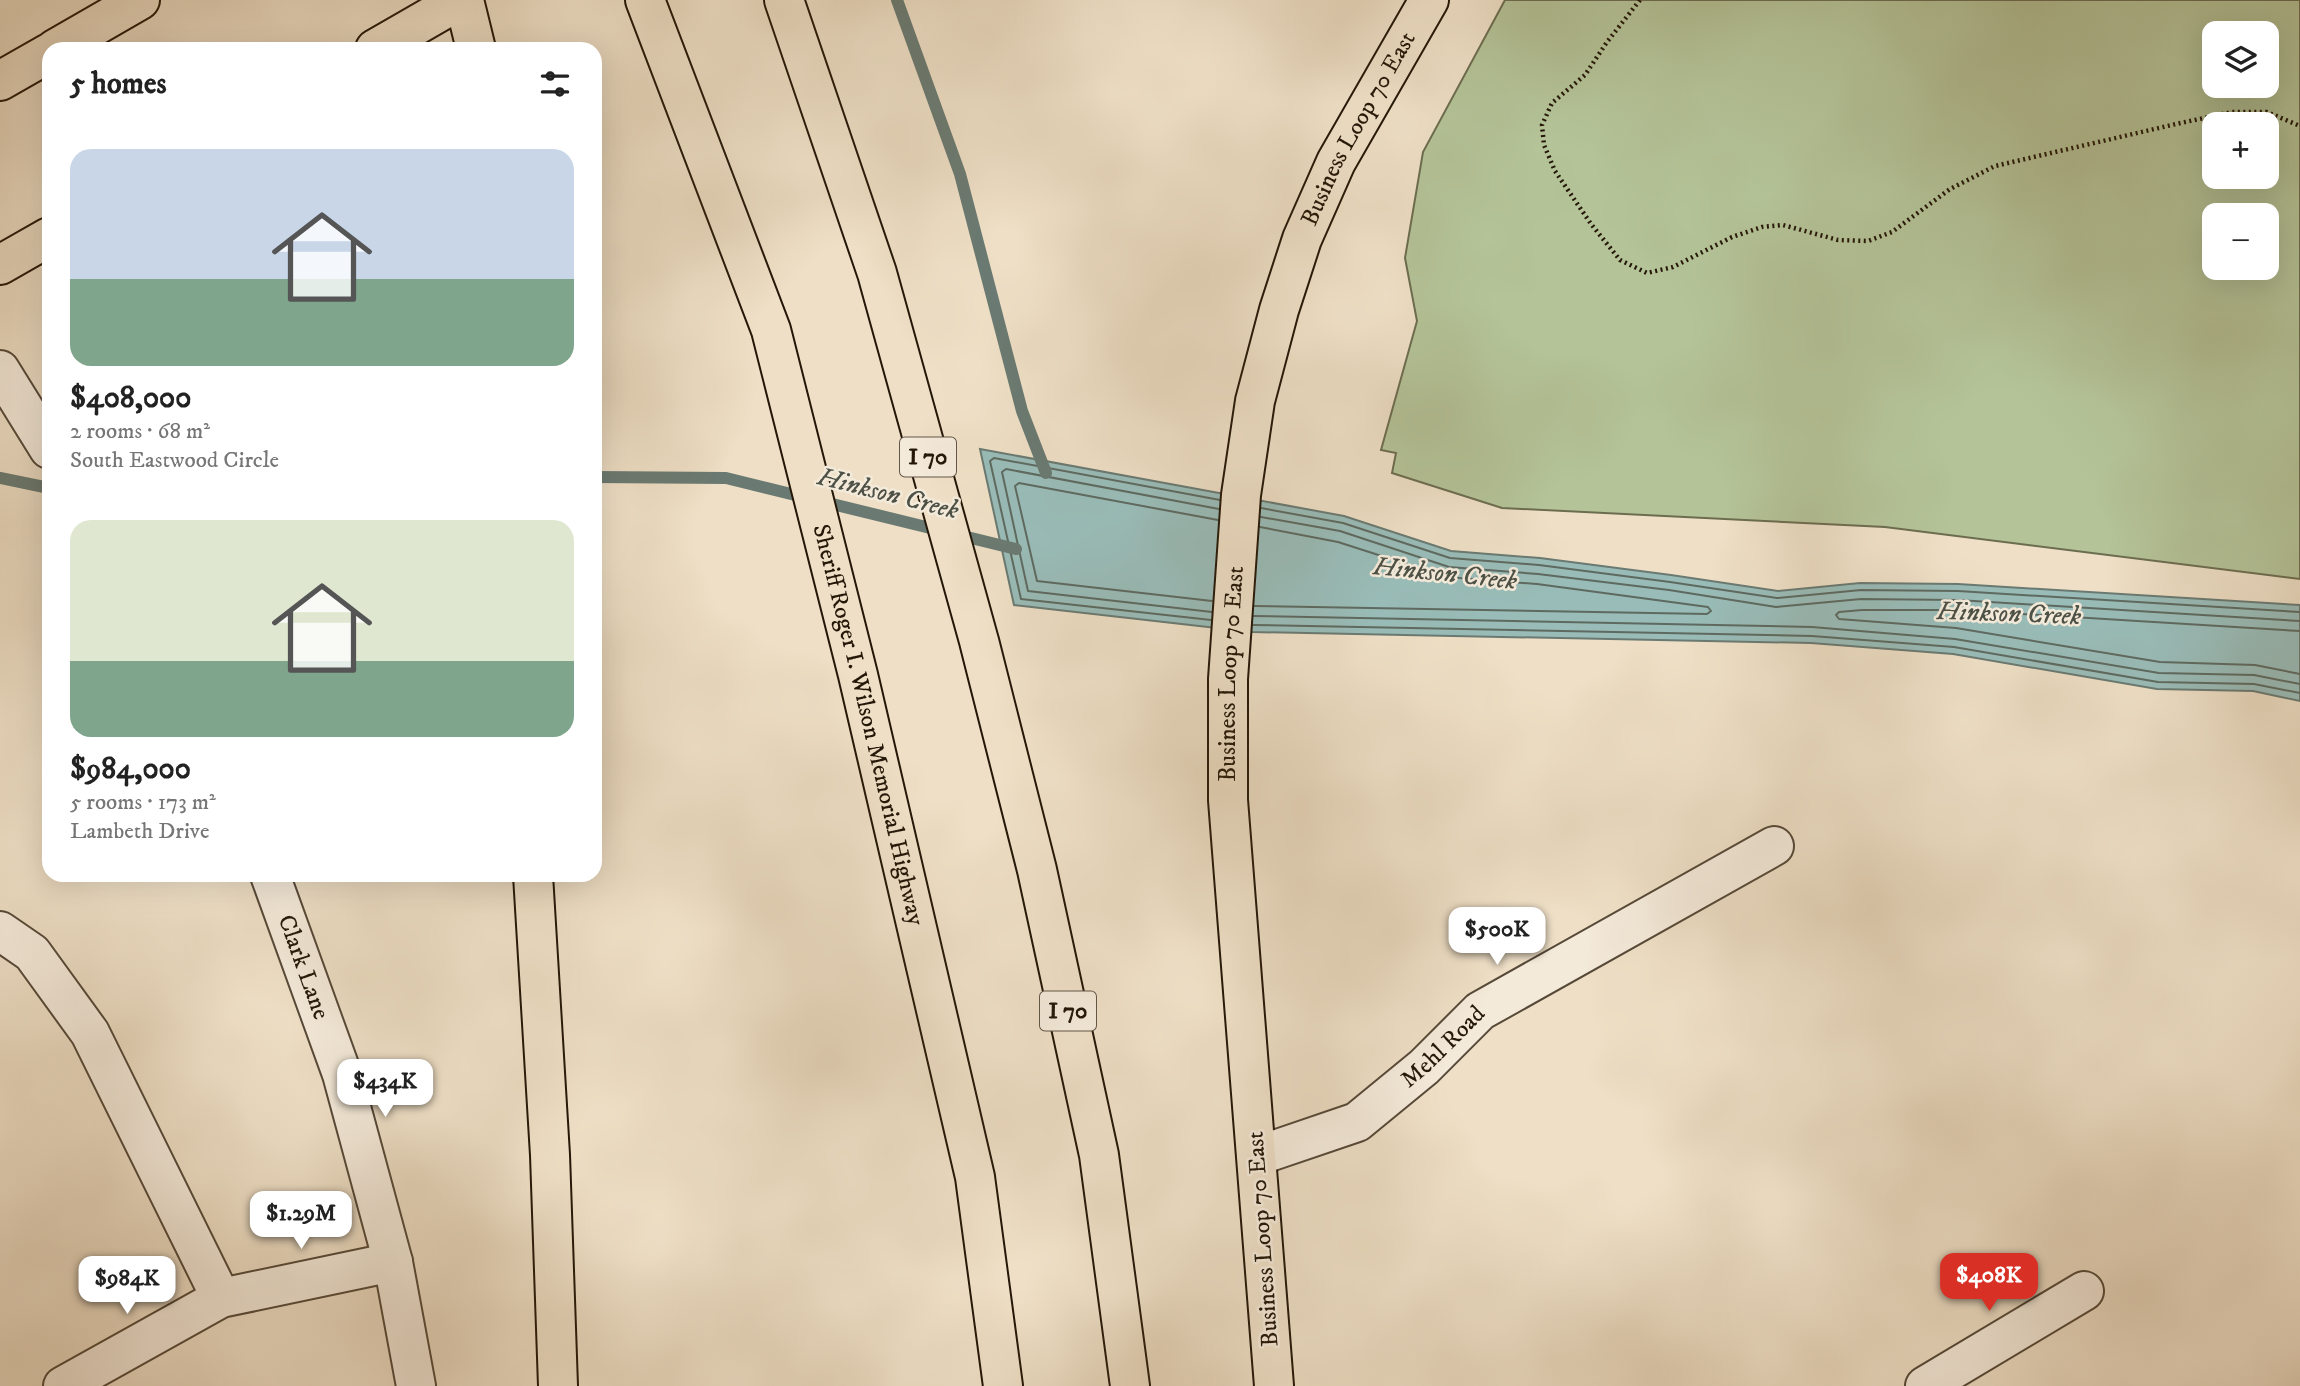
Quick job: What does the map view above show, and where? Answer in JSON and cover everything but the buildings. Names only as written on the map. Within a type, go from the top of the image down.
[{"type":"main road","points":[[67,42],[140,0]]},
{"type":"main road","points":[[387,42],[462,0],[474,42]]},
{"type":"main road","name":"Sheriff Roger I. Wilson Memorial Highway","points":[[645,0],[771,330],[858,675],[975,1177],[1003,1386]]},
{"type":"main road","name":"I 70","points":[[784,0],[877,274],[979,641],[1037,870],[1098,1155],[1130,1386]]},
{"type":"main road","name":"Business Loop 70 East","points":[[1274,1386],[1228,800],[1228,679],[1241,495],[1255,401],[1279,310],[1302,239],[1336,162],[1429,0]]},
{"type":"main road","points":[[0,81],[42,57]]},
{"type":"main road","points":[[0,265],[42,241]]},
{"type":"main road","points":[[533,882],[550,1155],[558,1386]]},
{"type":"street","points":[[0,370],[42,438]]},
{"type":"street","name":"Mehl Road","points":[[1257,1156],[1357,1122],[1424,1066],[1480,1011],[1774,846]]},
{"type":"street","name":"Clark Lane","points":[[273,882],[342,1074],[393,1262],[416,1386]]},
{"type":"street","points":[[0,931],[32,953],[90,1032],[221,1298]]},
{"type":"street","points":[[63,1386],[221,1298],[393,1262]]},
{"type":"street","points":[[1926,1386],[2084,1291]]},
{"type":"path","points":[[1640,0],[1585,75],[1552,103],[1542,125],[1544,145],[1555,171],[1591,224],[1620,260],[1647,272],[1673,267],[1732,237],[1762,227],[1783,225],[1838,240],[1868,241],[1892,232],[1950,189],[1995,166],[2176,124],[2232,112],[2267,113],[2300,126]]},
{"type":"green space","points":[[1505,0],[2300,0],[2300,579],[1885,527],[1502,508],[1392,473],[1396,453],[1381,450],[1417,321],[1405,258],[1423,152]]},
{"type":"water","points":[[980,449],[1344,516],[1451,551],[1540,558],[1778,591],[1860,583],[1958,584],[2300,605],[2300,701],[2253,691],[2157,689],[1953,654],[1811,643],[1252,632],[1014,605]]},
{"type":"waterway","points":[[897,0],[960,174],[1022,411],[1046,473]]},
{"type":"waterway","name":"Hinkson Creek","points":[[602,477],[726,478],[1016,549]]},
{"type":"waterway","name":"Hinkson Creek","points":[[0,478],[42,487]]}]
